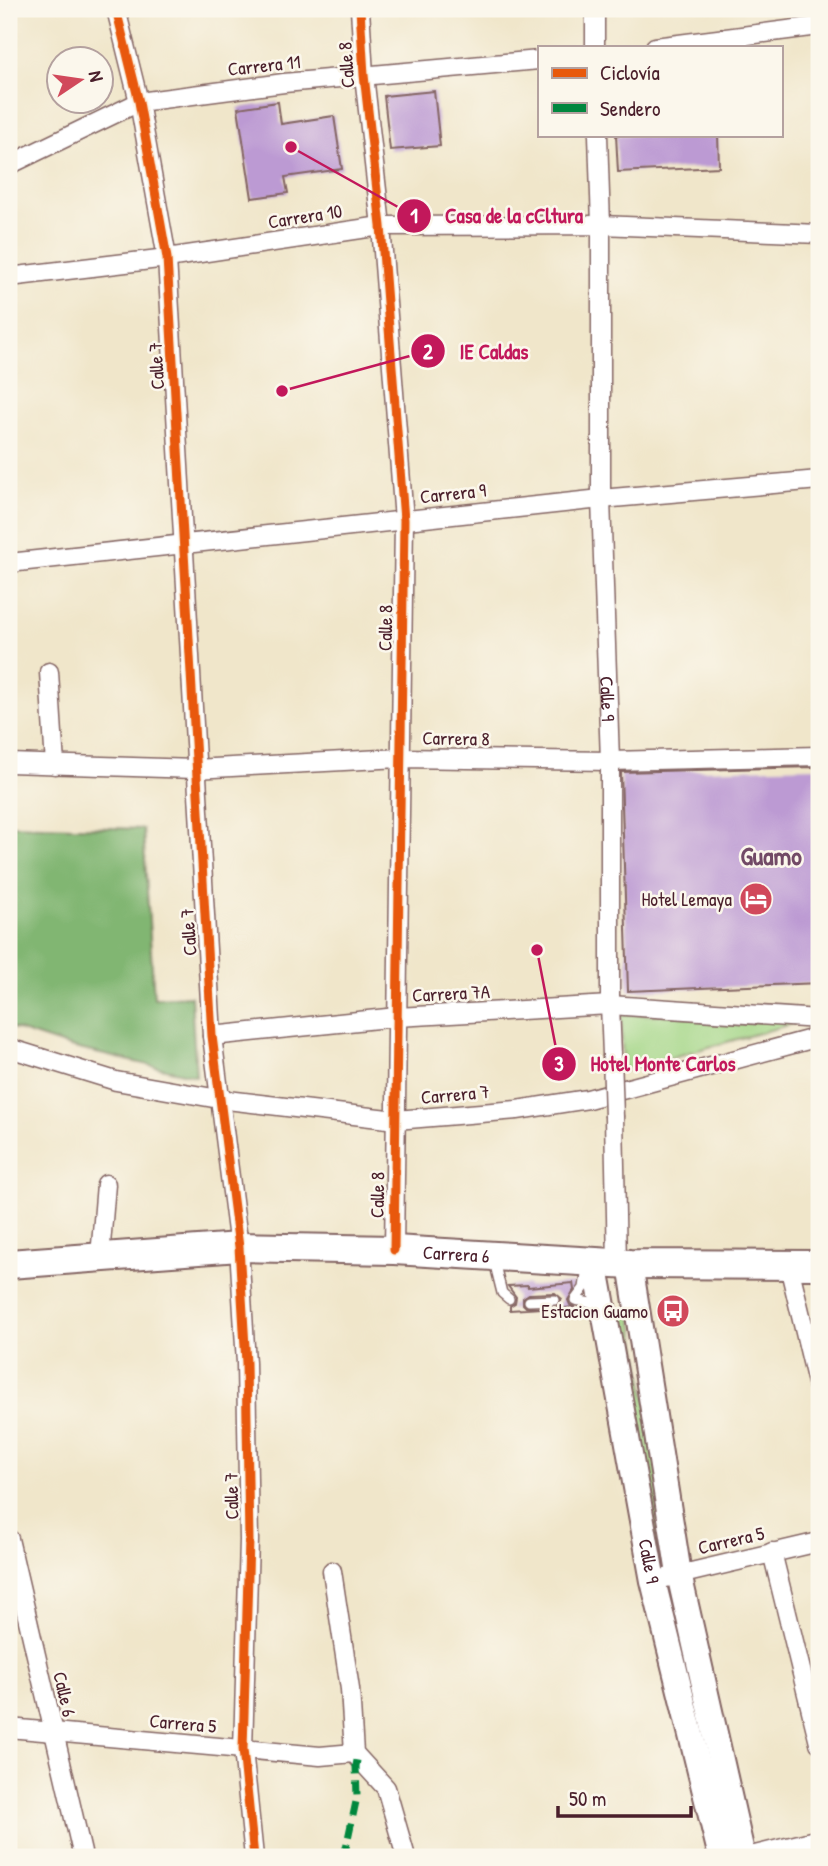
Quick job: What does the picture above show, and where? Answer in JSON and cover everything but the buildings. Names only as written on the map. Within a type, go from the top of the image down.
[{"type":"main road","name":"Carrera 6","points":[[9,1264],[239,1247],[394,1250],[607,1263],[819,1265]]},
{"type":"street","name":"Calle 7","points":[[116,9],[139,102],[167,258],[212,1036],[239,1247],[246,1363],[249,1540],[243,1749],[254,1857]]},
{"type":"street","name":"Calle 8","points":[[360,9],[364,75],[381,226],[404,520],[394,1250]]},
{"type":"street","points":[[595,9],[595,46]]},
{"type":"street","points":[[663,46],[819,26]]},
{"type":"street","name":"Carrera 11","points":[[9,165],[139,102],[364,75],[538,60]]},
{"type":"street","name":"Calle 9","points":[[598,136],[601,225],[601,499],[610,761],[610,1005],[614,1116],[603,1305],[653,1581],[721,1857]]},
{"type":"street","name":"Carrera 10","points":[[9,277],[167,258],[381,226],[601,225],[819,234]]},
{"type":"street","name":"Carrera 9","points":[[9,563],[601,499],[819,480]]},
{"type":"street","points":[[49,672],[55,765]]},
{"type":"street","name":"Carrera 8","points":[[9,763],[195,769],[400,758],[610,761],[819,756]]},
{"type":"street","name":"Carrera 7A","points":[[212,1036],[397,1017],[610,1005],[819,1019]]},
{"type":"street","name":"Carrera 7","points":[[9,1048],[116,1081],[219,1099],[396,1120],[517,1110],[589,1099],[819,1037]]},
{"type":"street","points":[[100,1257],[106,1184]]},
{"type":"street","name":"Calle 9","points":[[607,1263],[745,1857]]},
{"type":"street","points":[[789,1266],[819,1391]]},
{"type":"street","name":"Calle 6","points":[[9,1539],[83,1857]]},
{"type":"street","name":"Carrera 5","points":[[653,1581],[819,1542]]},
{"type":"street","points":[[772,1552],[819,1742]]},
{"type":"street","points":[[332,1571],[350,1689],[354,1753],[386,1788],[406,1857]]},
{"type":"street","name":"Carrera 5","points":[[9,1728],[320,1756],[354,1753]]},
{"type":"street","points":[[745,1857],[819,1839]]},
{"type":"lane","points":[[493,1256],[502,1293],[509,1299]]},
{"type":"lane","points":[[529,1301],[555,1300]]},
{"type":"green space","points":[[9,825],[143,829],[154,998],[191,996],[196,1076],[70,1047],[9,1027]]},
{"type":"green space","points":[[621,1014],[813,1018],[623,1071]]},
{"type":"green space","points":[[631,1310],[675,1570],[657,1573],[611,1311]]},
{"type":"marked path","points":[[344,1857],[357,1797],[358,1755]]},
{"type":"cycle path","points":[[116,9],[139,102],[167,258],[212,1036],[239,1247],[246,1363],[249,1540],[243,1749],[254,1857]]},
{"type":"cycle path","points":[[360,9],[364,75],[381,226],[404,520],[394,1250]]},
{"type":"place","name":"Casa de la cCltura","points":[[291,147]]},
{"type":"place","name":"IE Caldas","points":[[282,391]]},
{"type":"place","name":"Hotel Lemaya","points":[[756,899]]},
{"type":"place","name":"Hotel Monte Carlos","points":[[537,950]]},
{"type":"place","name":"Estacion Guamo","points":[[673,1311]]},
{"type":"district","name":"Guamo","points":[[771,856]]}]
